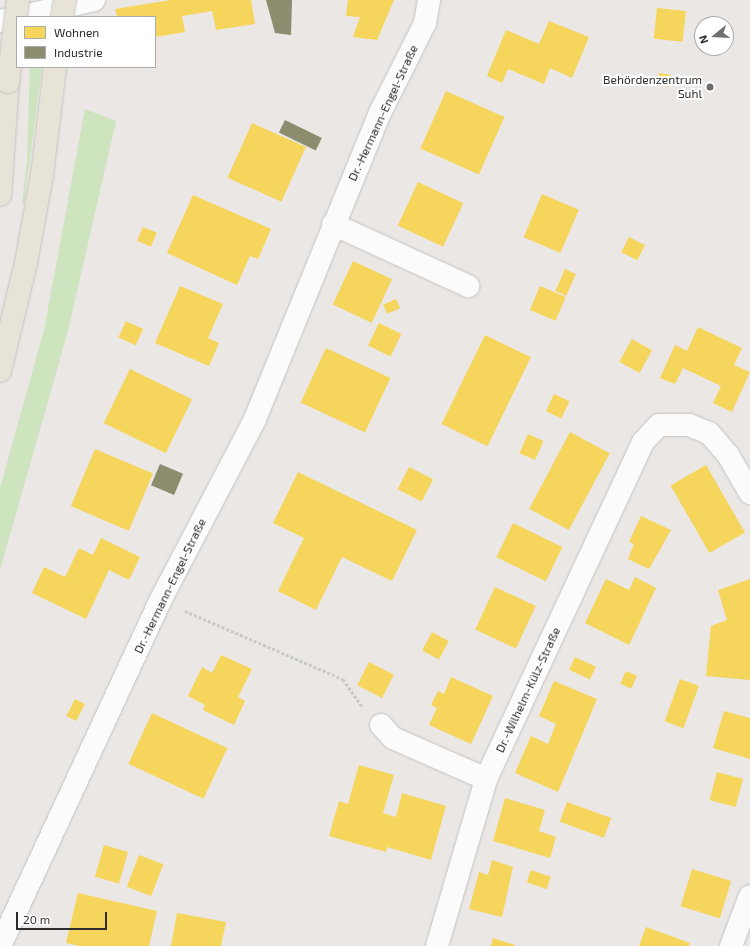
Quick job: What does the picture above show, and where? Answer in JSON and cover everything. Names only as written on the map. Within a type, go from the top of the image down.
[{"type":"main road","points":[[16,16],[18,0]]},
{"type":"main road","points":[[62,16],[65,0]]},
{"type":"main road","points":[[0,195],[8,82],[16,16]]},
{"type":"main road","points":[[0,371],[26,263],[41,183],[54,76]]},
{"type":"street","points":[[22,16],[94,0]]},
{"type":"street","name":"Dr.-Hermann-Engel-Straße","points":[[0,946],[160,601],[255,419],[333,224],[380,113],[425,23],[429,0]]},
{"type":"street","points":[[0,21],[16,17]]},
{"type":"street","points":[[333,224],[468,286]]},
{"type":"street","name":"Dr.-Wilhelm-Külz-Straße","points":[[438,946],[486,780],[643,442],[659,425],[689,425],[709,433],[728,455],[750,493]]},
{"type":"street","points":[[381,724],[393,738],[486,780]]},
{"type":"street","points":[[731,946],[750,896]]},
{"type":"path","points":[[160,601],[343,679],[364,709]]},
{"type":"green space","points":[[30,68],[42,68],[24,204],[22,203],[27,161]]},
{"type":"green space","points":[[85,109],[116,121],[68,331],[0,570],[0,488],[44,330]]},
{"type":"building: Wohnen","points":[[171,0],[251,0],[255,24],[216,30],[212,11],[182,16],[185,32],[156,37],[156,16],[117,16],[115,9]]},
{"type":"building: Wohnen","points":[[348,0],[394,0],[377,40],[353,37],[360,17],[346,16]]},
{"type":"building: Wohnen","points":[[657,8],[686,11],[683,42],[654,39]]},
{"type":"building: Wohnen","points":[[549,21],[589,37],[572,78],[550,68],[544,84],[508,69],[502,83],[487,76],[506,30],[539,44]]},
{"type":"building: Wohnen","points":[[659,73],[671,75],[669,87],[657,85]]},
{"type":"building: Wohnen","points":[[446,91],[504,117],[479,175],[420,149]]},
{"type":"building: Wohnen","points":[[252,123],[306,147],[281,202],[228,178]]},
{"type":"building: Wohnen","points":[[418,182],[463,203],[443,247],[398,226]]},
{"type":"building: Wohnen","points":[[542,194],[579,210],[560,253],[524,237]]},
{"type":"building: Wohnen","points":[[193,195],[271,229],[258,259],[250,256],[237,285],[167,253]]},
{"type":"building: Wohnen","points":[[143,227],[157,233],[151,247],[137,241]]},
{"type":"building: Wohnen","points":[[629,237],[645,245],[637,260],[621,252]]},
{"type":"building: Wohnen","points":[[353,261],[392,279],[372,323],[333,305]]},
{"type":"building: Wohnen","points":[[565,269],[576,274],[566,296],[555,291]]},
{"type":"building: Wohnen","points":[[180,286],[223,304],[208,338],[219,343],[209,366],[155,343]]},
{"type":"building: Wohnen","points":[[540,286],[566,297],[556,321],[530,310]]},
{"type":"building: Wohnen","points":[[396,299],[400,308],[387,314],[383,305]]},
{"type":"building: Wohnen","points":[[126,321],[143,329],[136,345],[118,337]]},
{"type":"building: Wohnen","points":[[379,323],[401,334],[391,356],[368,345]]},
{"type":"building: Wohnen","points":[[698,327],[742,348],[734,365],[750,372],[732,412],[713,403],[721,386],[683,368],[675,384],[660,378],[675,345],[687,351]]},
{"type":"building: Wohnen","points":[[485,335],[531,357],[487,446],[442,424]]},
{"type":"building: Wohnen","points":[[632,339],[652,350],[640,373],[619,362]]},
{"type":"building: Wohnen","points":[[326,348],[390,378],[365,432],[301,402]]},
{"type":"building: Wohnen","points":[[130,369],[192,399],[166,453],[104,423]]},
{"type":"building: Wohnen","points":[[554,394],[569,401],[561,418],[546,411]]},
{"type":"building: Wohnen","points":[[570,432],[610,453],[569,530],[529,509]]},
{"type":"building: Wohnen","points":[[528,434],[544,441],[535,460],[519,453]]},
{"type":"building: Wohnen","points":[[95,449],[153,474],[129,531],[71,506]]},
{"type":"building: Wohnen","points":[[706,465],[745,533],[709,553],[670,486]]},
{"type":"building: Wohnen","points":[[409,467],[433,479],[422,502],[398,489]]},
{"type":"building: Wohnen","points":[[298,472],[417,530],[392,581],[342,557],[316,610],[278,591],[304,538],[273,523]]},
{"type":"building: Wohnen","points":[[641,516],[671,530],[649,569],[628,559],[634,544],[629,542]]},
{"type":"building: Wohnen","points":[[513,523],[562,547],[546,581],[496,557]]},
{"type":"building: Wohnen","points":[[101,538],[140,557],[129,580],[109,570],[86,619],[32,593],[44,567],[65,577],[79,548],[93,555]]},
{"type":"building: Wohnen","points":[[635,577],[656,588],[629,645],[585,623],[606,579],[629,590]]},
{"type":"building: Wohnen","points":[[750,579],[750,680],[706,676],[711,626],[727,620],[718,590]]},
{"type":"building: Wohnen","points":[[495,587],[536,606],[516,649],[475,630]]},
{"type":"building: Wohnen","points":[[432,632],[449,641],[439,659],[422,651]]},
{"type":"building: Wohnen","points":[[221,655],[252,669],[238,697],[245,701],[234,725],[203,710],[205,705],[188,696],[202,667],[212,673]]},
{"type":"building: Wohnen","points":[[575,657],[596,667],[590,679],[569,670]]},
{"type":"building: Wohnen","points":[[369,662],[394,675],[382,698],[357,685]]},
{"type":"building: Wohnen","points":[[626,671],[637,676],[631,689],[620,684]]},
{"type":"building: Wohnen","points":[[451,677],[493,696],[471,744],[429,725],[437,708],[431,705],[438,691],[444,694]]},
{"type":"building: Wohnen","points":[[680,679],[699,686],[683,728],[665,721]]},
{"type":"building: Wohnen","points":[[554,681],[597,699],[558,792],[515,773],[531,736],[548,744],[556,724],[539,716]]},
{"type":"building: Wohnen","points":[[75,699],[85,704],[76,721],[66,716]]},
{"type":"building: Wohnen","points":[[724,711],[750,718],[750,759],[713,748]]},
{"type":"building: Wohnen","points":[[152,713],[227,748],[204,799],[128,764]]},
{"type":"building: Wohnen","points":[[359,765],[394,775],[383,813],[396,817],[402,793],[446,806],[431,860],[387,847],[386,852],[329,836],[339,801],[348,804]]},
{"type":"building: Wohnen","points":[[717,772],[743,779],[736,807],[709,800]]},
{"type":"building: Wohnen","points":[[505,798],[545,810],[539,831],[556,837],[550,858],[493,841]]},
{"type":"building: Wohnen","points":[[567,802],[611,818],[604,838],[560,822]]},
{"type":"building: Wohnen","points":[[104,845],[128,852],[119,884],[95,877]]},
{"type":"building: Wohnen","points":[[139,855],[163,864],[151,896],[127,887]]},
{"type":"building: Wohnen","points":[[492,860],[513,867],[502,917],[469,909],[479,872],[488,875]]},
{"type":"building: Wohnen","points":[[692,869],[731,881],[720,918],[681,906]]},
{"type":"building: Wohnen","points":[[531,870],[551,877],[547,889],[527,882]]},
{"type":"building: Wohnen","points":[[78,893],[157,911],[149,946],[80,946],[66,943]]},
{"type":"building: Wohnen","points":[[177,913],[226,922],[221,946],[171,946]]},
{"type":"building: Wohnen","points":[[646,927],[690,943],[689,946],[639,946]]},
{"type":"building: Wohnen","points":[[493,938],[515,945],[515,946],[491,946]]},
{"type":"building: Industrie","points":[[266,0],[292,0],[291,35],[275,33]]},
{"type":"building: Industrie","points":[[285,120],[322,138],[316,151],[279,133]]},
{"type":"building: Industrie","points":[[160,464],[183,474],[174,495],[151,485]]},
{"type":"place","name":"Behördenzentrum Suhl","points":[[710,87]]}]
